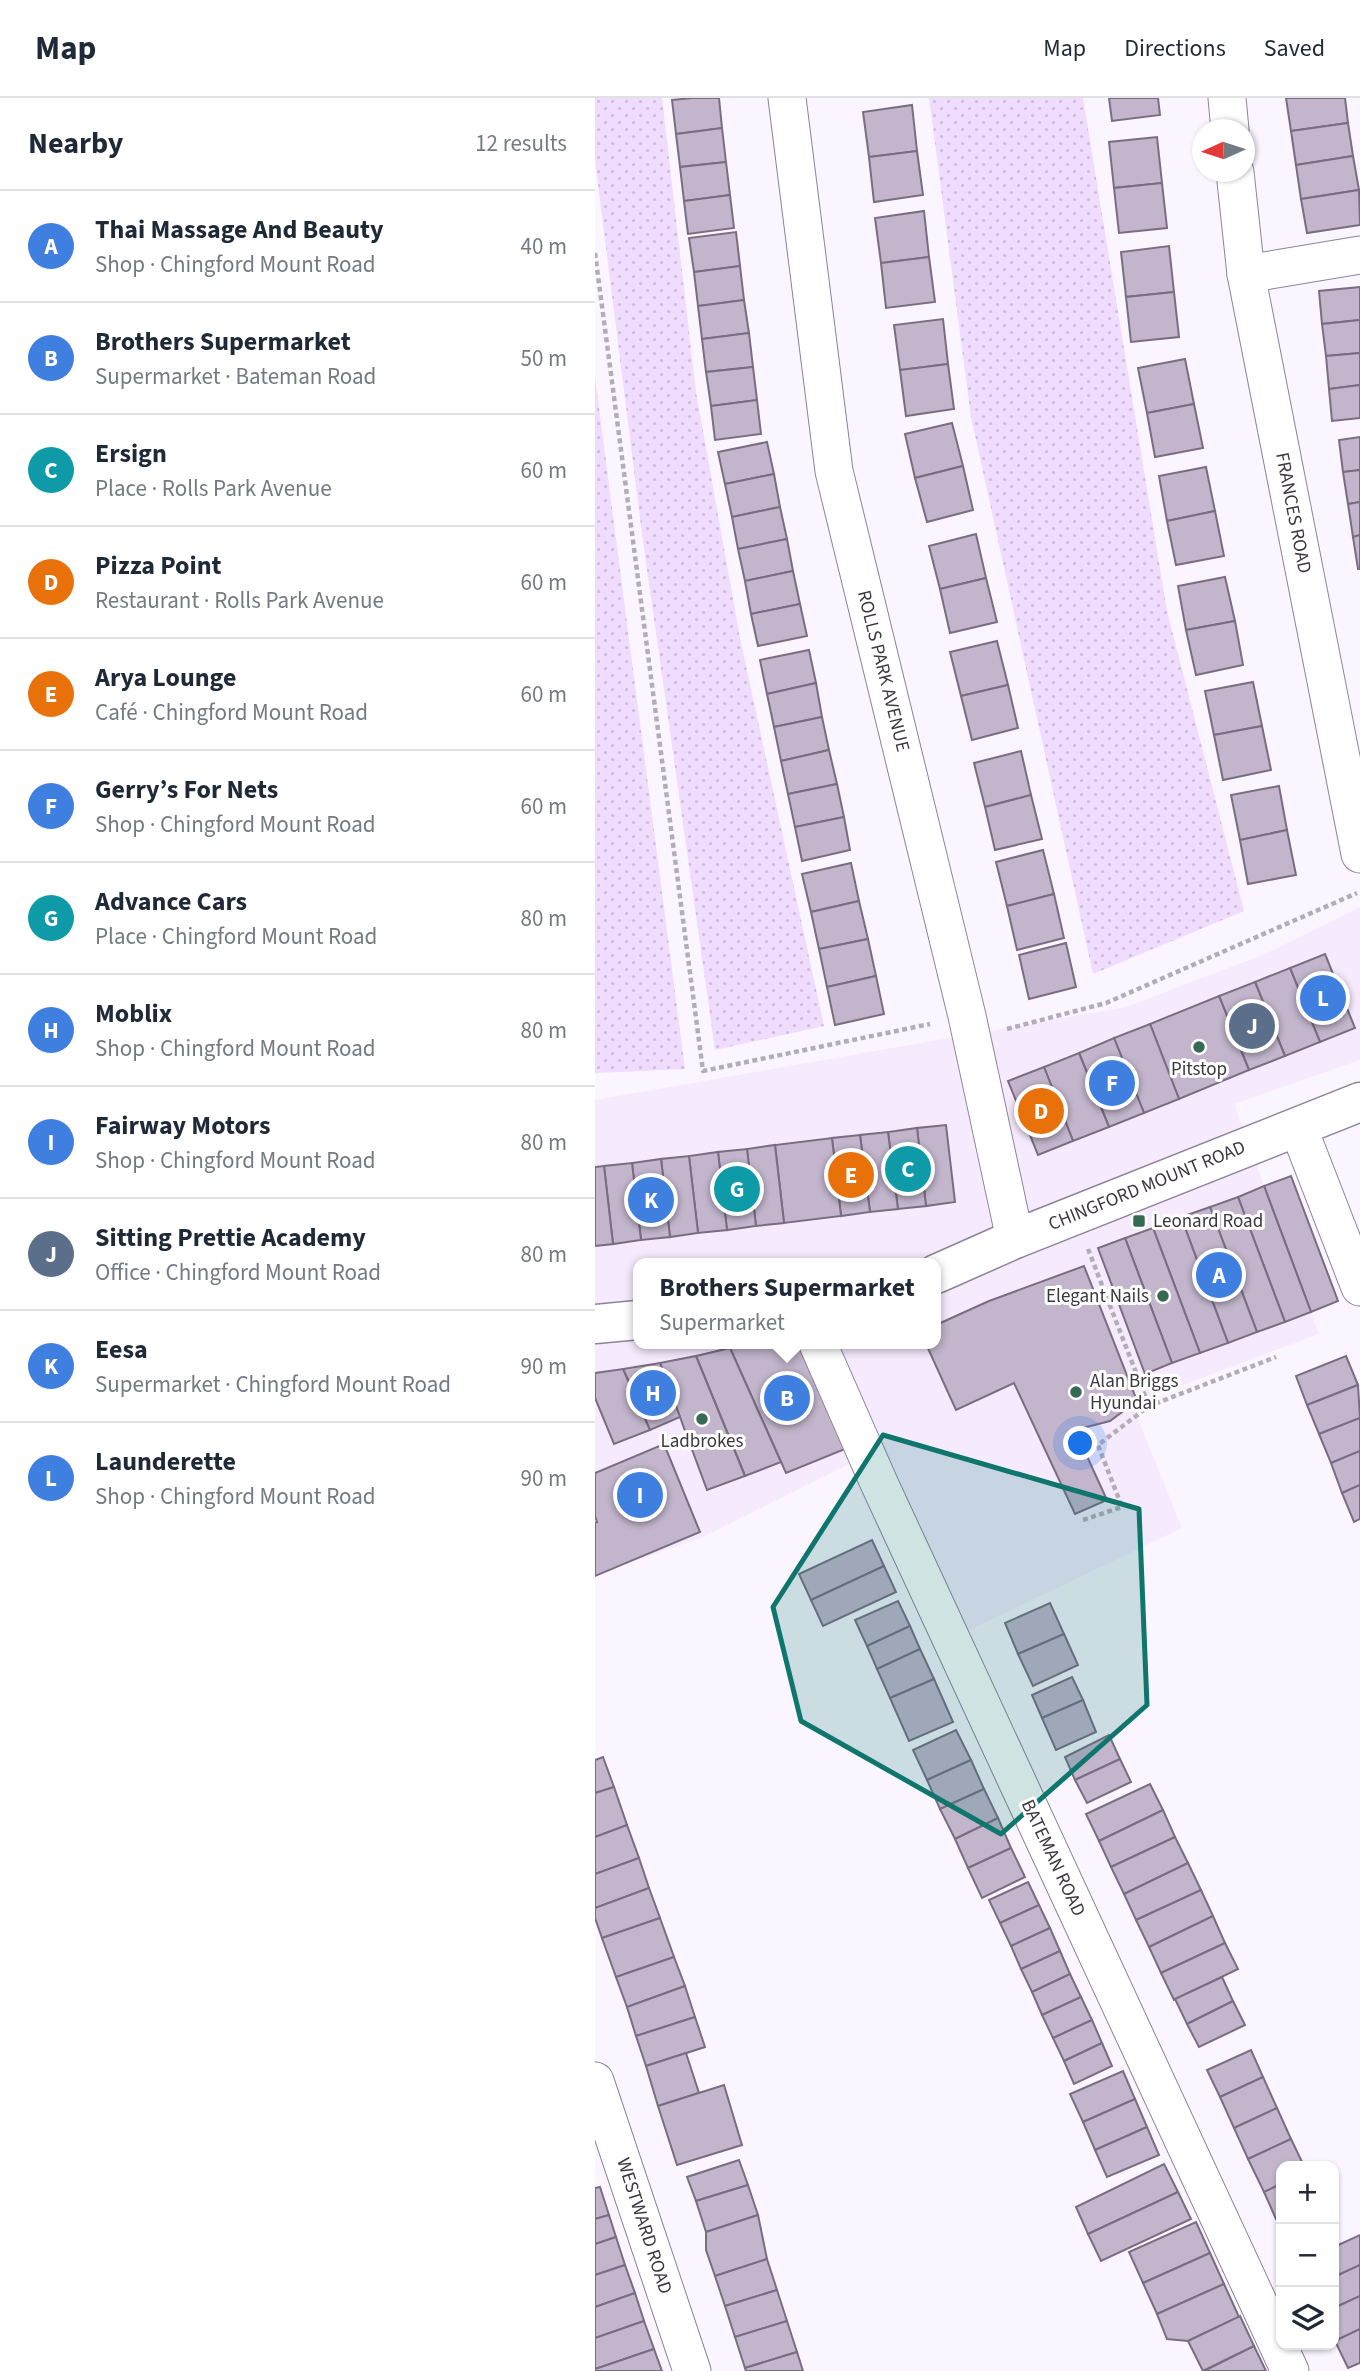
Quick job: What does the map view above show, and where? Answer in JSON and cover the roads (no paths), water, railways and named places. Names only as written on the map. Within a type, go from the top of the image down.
[{"type":"main road","name":"CHINGFORD MOUNT ROAD","points":[[941,1273],[1015,1239],[1360,1102]]},
{"type":"main road","points":[[595,1324],[633,1320]]},
{"type":"street","name":"ROLLS PARK AVENUE","points":[[787,98],[834,471],[969,1027],[1015,1239]]},
{"type":"street","points":[[1227,98],[1229,119]]},
{"type":"street","name":"FRANCES ROAD","points":[[1236,182],[1246,274],[1360,854]]},
{"type":"street","points":[[1246,274],[1360,255]]},
{"type":"street","points":[[1298,1126],[1360,1287]]},
{"type":"street","name":"BATEMAN ROAD","points":[[820,1349],[879,1483],[1290,2371]]},
{"type":"street","name":"WESTWARD ROAD","points":[[595,2081],[692,2371]]},
{"type":"place","name":"Launderette","points":[[1323,998]]},
{"type":"place","name":"Sitting Prettie Academy","points":[[1252,1026]]},
{"type":"place","name":"Pitstop","points":[[1199,1047]]},
{"type":"place","name":"Gerry’s For Nets","points":[[1112,1083]]},
{"type":"place","name":"Pizza Point","points":[[1041,1111]]},
{"type":"place","name":"Ersign","points":[[908,1169]]},
{"type":"place","name":"Arya Lounge","points":[[851,1175]]},
{"type":"place","name":"Advance Cars","points":[[737,1189]]},
{"type":"place","name":"Eesa","points":[[651,1200]]},
{"type":"place","name":"Leonard Road","points":[[1139,1221]]},
{"type":"place","name":"Thai Massage And Beauty","points":[[1219,1275]]},
{"type":"place","name":"Elegant Nails","points":[[1163,1296]]},
{"type":"place","name":"Alan Briggs Hyundai","points":[[1076,1392]]},
{"type":"place","name":"Moblix","points":[[653,1393]]},
{"type":"place","name":"Brothers Supermarket","points":[[787,1398]]},
{"type":"place","name":"Ladbrokes","points":[[702,1419]]},
{"type":"place","name":"Fairway Motors","points":[[640,1495]]}]
